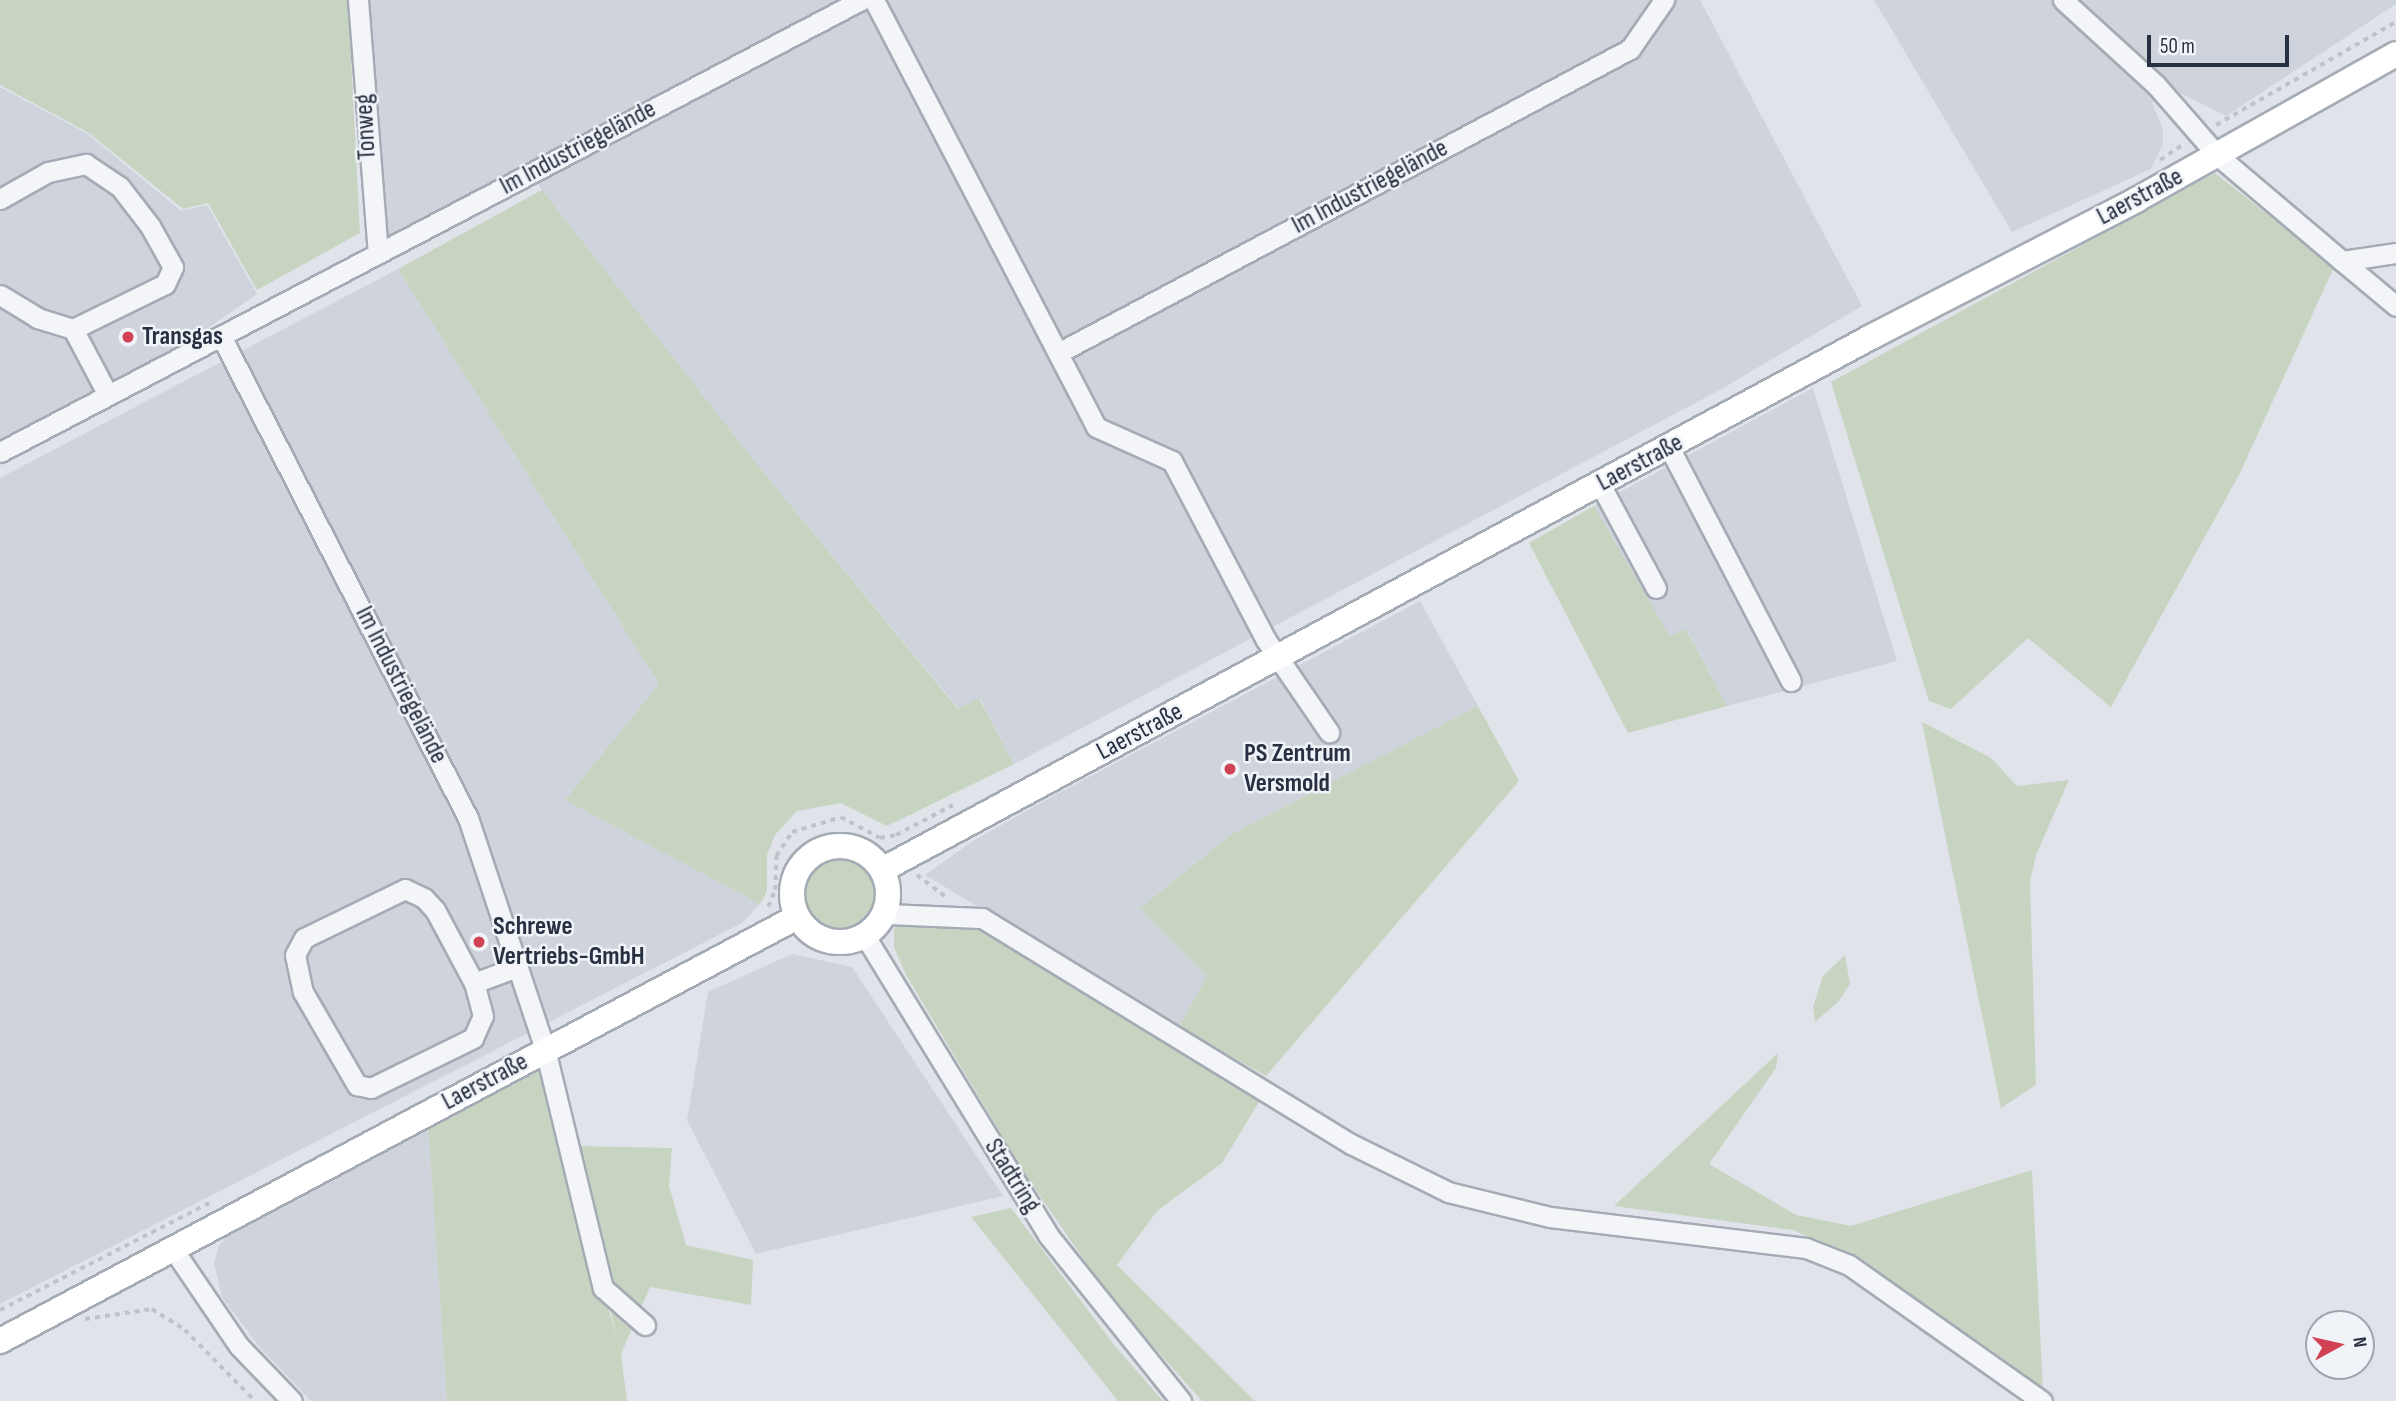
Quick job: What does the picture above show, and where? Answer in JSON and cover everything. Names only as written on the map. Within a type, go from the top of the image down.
[{"type":"main road","name":"Laerstraße","points":[[882,870],[901,846],[1277,658],[2217,155],[2396,54]]},
{"type":"main road","points":[[840,846],[857,849],[882,870],[888,893],[885,914],[865,936],[843,942],[825,941],[808,932],[797,917],[792,890],[802,864],[812,855],[840,846]]},
{"type":"main road","name":"Laerstraße","points":[[0,1341],[65,1291],[173,1249],[797,917]]},
{"type":"street","name":"Tonweg","points":[[358,0],[378,253]]},
{"type":"street","name":"Im Industriegelände","points":[[0,452],[861,0]]},
{"type":"street","points":[[874,0],[1096,427],[1136,442],[1172,461],[1277,658],[1329,733]]},
{"type":"street","name":"Im Industriegelände","points":[[1058,353],[1630,49],[1664,0]]},
{"type":"street","points":[[2063,0],[2156,85],[2217,155],[2396,306]]},
{"type":"street","points":[[0,199],[48,172],[86,164],[120,187],[165,249],[173,267],[165,284],[74,329],[38,318],[0,295]]},
{"type":"street","points":[[2342,261],[2396,253]]},
{"type":"street","points":[[74,329],[108,395]]},
{"type":"street","name":"Im Industriegelände","points":[[220,336],[463,807],[545,1049],[603,1288],[645,1325]]},
{"type":"street","points":[[1669,447],[1791,681]]},
{"type":"street","points":[[1600,484],[1656,588]]},
{"type":"street","points":[[405,889],[424,898],[435,910],[474,982],[483,1016],[473,1038],[378,1088],[364,1087],[357,1085],[303,992],[295,955],[304,938],[405,889]]},
{"type":"street","points":[[885,914],[982,918],[1351,1144],[1448,1192],[1550,1217],[1806,1248],[1849,1265],[2042,1401]]},
{"type":"street","name":"Stadtring","points":[[865,936],[1048,1235],[1181,1401]]},
{"type":"street","points":[[474,982],[517,967]]},
{"type":"street","points":[[173,1249],[239,1346],[292,1401]]},
{"type":"path","points":[[901,846],[925,882],[952,901]]},
{"type":"path","points":[[0,1310],[65,1291],[82,1318],[90,1320],[152,1309],[186,1331],[255,1401]]},
{"type":"shaded area","points":[[364,0],[1700,0],[1862,306],[1718,391],[1014,764],[980,698],[959,709],[756,463],[542,190],[527,164],[383,240]]},
{"type":"shaded area","points":[[1874,0],[2396,0],[2396,4],[2226,116],[2176,91],[2152,103],[2163,129],[2163,144],[2151,169],[2012,232]]},
{"type":"shaded area","points":[[0,87],[88,134],[181,211],[207,205],[257,294],[189,341],[0,441]]},
{"type":"shaded area","points":[[398,269],[659,684],[565,800],[760,904],[742,923],[0,1304],[0,478]]},
{"type":"shaded area","points":[[1813,388],[1897,661],[1727,706],[1687,630],[1670,638],[1594,506]]},
{"type":"shaded area","points":[[1420,601],[1478,706],[1232,834],[1140,908],[1207,976],[1179,1027],[925,875],[973,841],[1042,802]]},
{"type":"shaded area","points":[[792,954],[852,967],[1003,1196],[756,1254],[687,1120],[708,992]]},
{"type":"shaded area","points":[[428,1124],[447,1401],[311,1401],[261,1349],[222,1297],[214,1263],[219,1245],[234,1228]]},
{"type":"green space","points":[[0,0],[348,0],[360,233],[257,290],[208,203],[183,209],[89,133],[0,85]]},
{"type":"green space","points":[[2215,173],[2334,267],[2240,473],[2111,707],[2028,638],[1951,709],[1929,701],[1831,382]]},
{"type":"green space","points":[[542,190],[756,463],[958,709],[979,698],[1014,764],[887,826],[841,803],[797,811],[775,835],[767,855],[767,891],[760,904],[565,800],[659,684],[398,269]]},
{"type":"green space","points":[[1594,506],[1670,637],[1686,629],[1727,706],[1628,733],[1529,543]]},
{"type":"green space","points":[[1478,706],[1519,781],[1266,1076],[1179,1027],[1207,976],[1140,908],[1232,834]]},
{"type":"green space","points":[[1922,722],[1991,758],[2017,786],[2069,780],[2036,855],[2030,882],[2036,1085],[2001,1108]]},
{"type":"green space","points":[[839,853],[854,856],[867,865],[876,878],[879,893],[876,908],[867,921],[854,930],[839,933],[824,930],[811,921],[802,908],[799,893],[802,878],[811,865],[824,856]]},
{"type":"green space","points":[[908,924],[983,929],[1262,1097],[1222,1163],[1157,1211],[1117,1265],[1255,1401],[1202,1401],[1111,1299],[1025,1174],[905,973],[894,947],[894,928]]},
{"type":"green space","points":[[1845,955],[1850,984],[1839,1001],[1815,1022],[1813,1007],[1823,976]]},
{"type":"green space","points":[[1778,1053],[1776,1068],[1709,1164],[1796,1215],[1851,1226],[2032,1170],[2043,1391],[1868,1264],[1793,1230],[1614,1206]]},
{"type":"green space","points":[[542,1066],[616,1336],[576,1146],[672,1148],[669,1186],[686,1245],[753,1260],[751,1305],[650,1287],[621,1354],[627,1401],[447,1401],[428,1124]]},
{"type":"green space","points":[[1011,1208],[1114,1345],[1163,1401],[1118,1401],[971,1217]]},
{"type":"place","name":"Transgas","points":[[128,337]]},
{"type":"place","name":"PS Zentrum Versmold","points":[[1230,769]]},
{"type":"place","name":"Schrewe Vertriebs-GmbH","points":[[479,942]]}]
